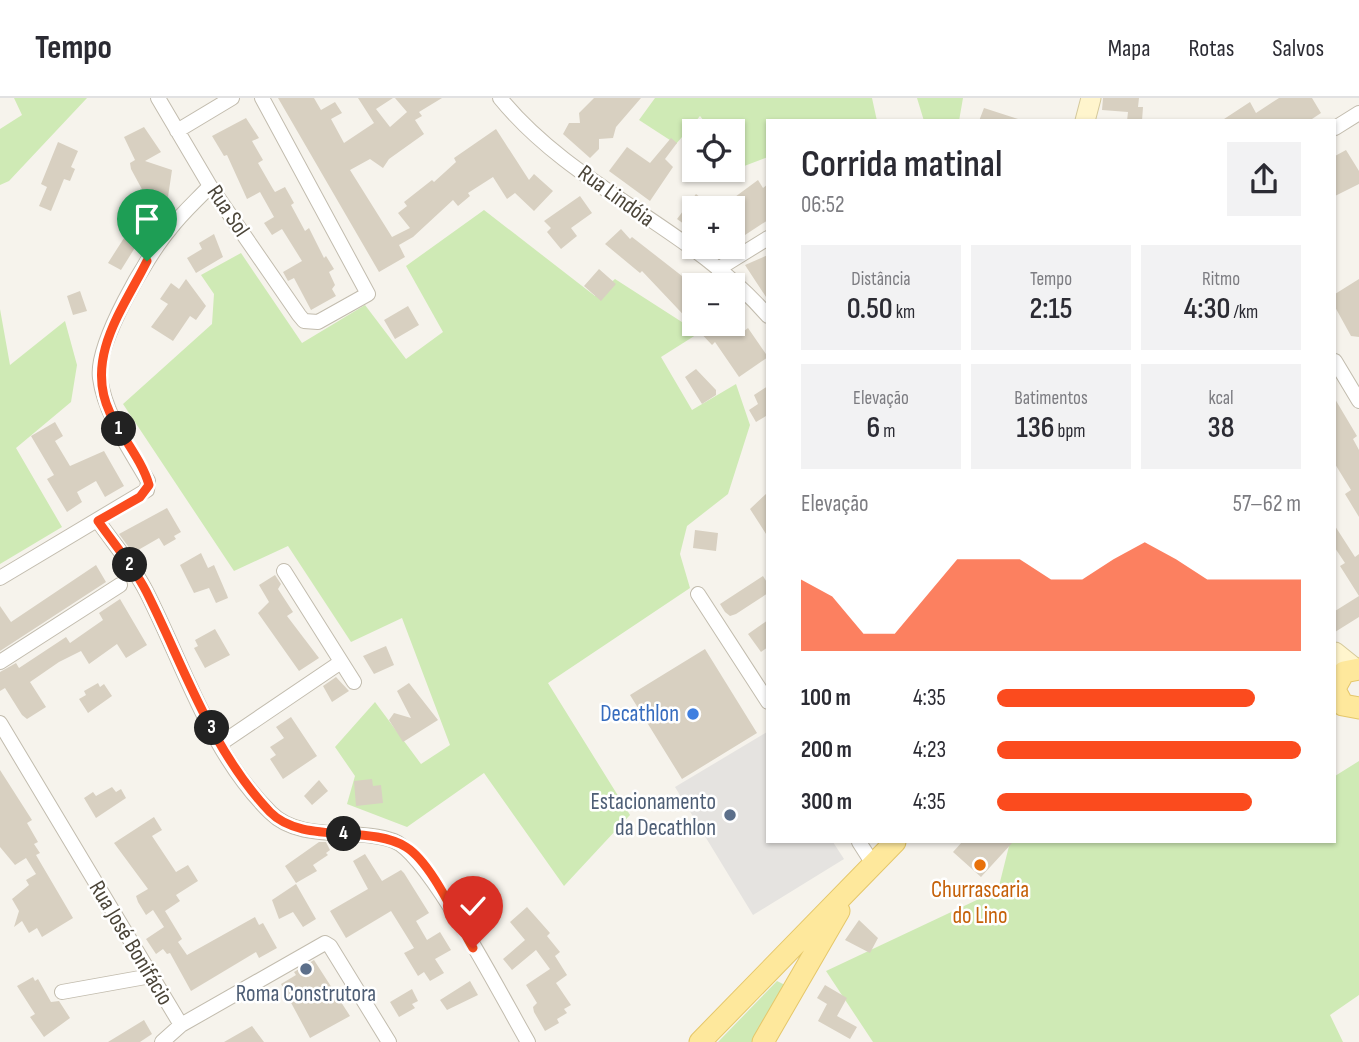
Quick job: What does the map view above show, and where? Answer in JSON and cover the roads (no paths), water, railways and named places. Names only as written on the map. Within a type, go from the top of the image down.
[{"type":"main road","points":[[700,1042],[894,843]]},
{"type":"main road","points":[[762,1042],[854,885]]},
{"type":"main road","points":[[776,964],[788,977],[788,1000]]},
{"type":"street","name":"Rua Sol","points":[[158,98],[210,186],[304,321],[318,322],[368,294],[262,98]]},
{"type":"street","points":[[177,131],[232,98]]},
{"type":"street","name":"Rua Lindóia","points":[[500,98],[542,142],[718,269],[766,314]]},
{"type":"street","points":[[1086,119],[1091,98]]},
{"type":"street","points":[[1336,127],[1359,113]]},
{"type":"street","points":[[0,578],[140,497],[149,485],[106,402],[99,374],[102,355],[147,261],[171,227],[210,186]]},
{"type":"street","points":[[718,269],[766,239]]},
{"type":"street","points":[[1336,363],[1359,401]]},
{"type":"street","points":[[98,521],[140,582],[220,744],[257,798],[284,822],[379,837],[409,848],[431,876],[528,1042]]},
{"type":"street","points":[[284,571],[354,682]]},
{"type":"street","points":[[0,662],[120,584]]},
{"type":"street","points":[[698,594],[766,699]]},
{"type":"street","points":[[1336,657],[1342,686],[1359,722]]},
{"type":"street","points":[[220,744],[341,662]]},
{"type":"street","name":"Rua José Bonifácio","points":[[0,723],[181,1025],[324,943],[330,946],[389,1042]]},
{"type":"street","points":[[860,843],[873,864]]},
{"type":"street","points":[[62,992],[151,976]]},
{"type":"street","points":[[162,1042],[181,1025]]},
{"type":"place","name":"Decathlon","points":[[693,714]]},
{"type":"place","name":"Estacionamento da Decathlon","points":[[730,815]]},
{"type":"place","name":"Churrascaria do Lino","points":[[980,865]]},
{"type":"place","name":"Roma Construtora","points":[[306,969]]}]
